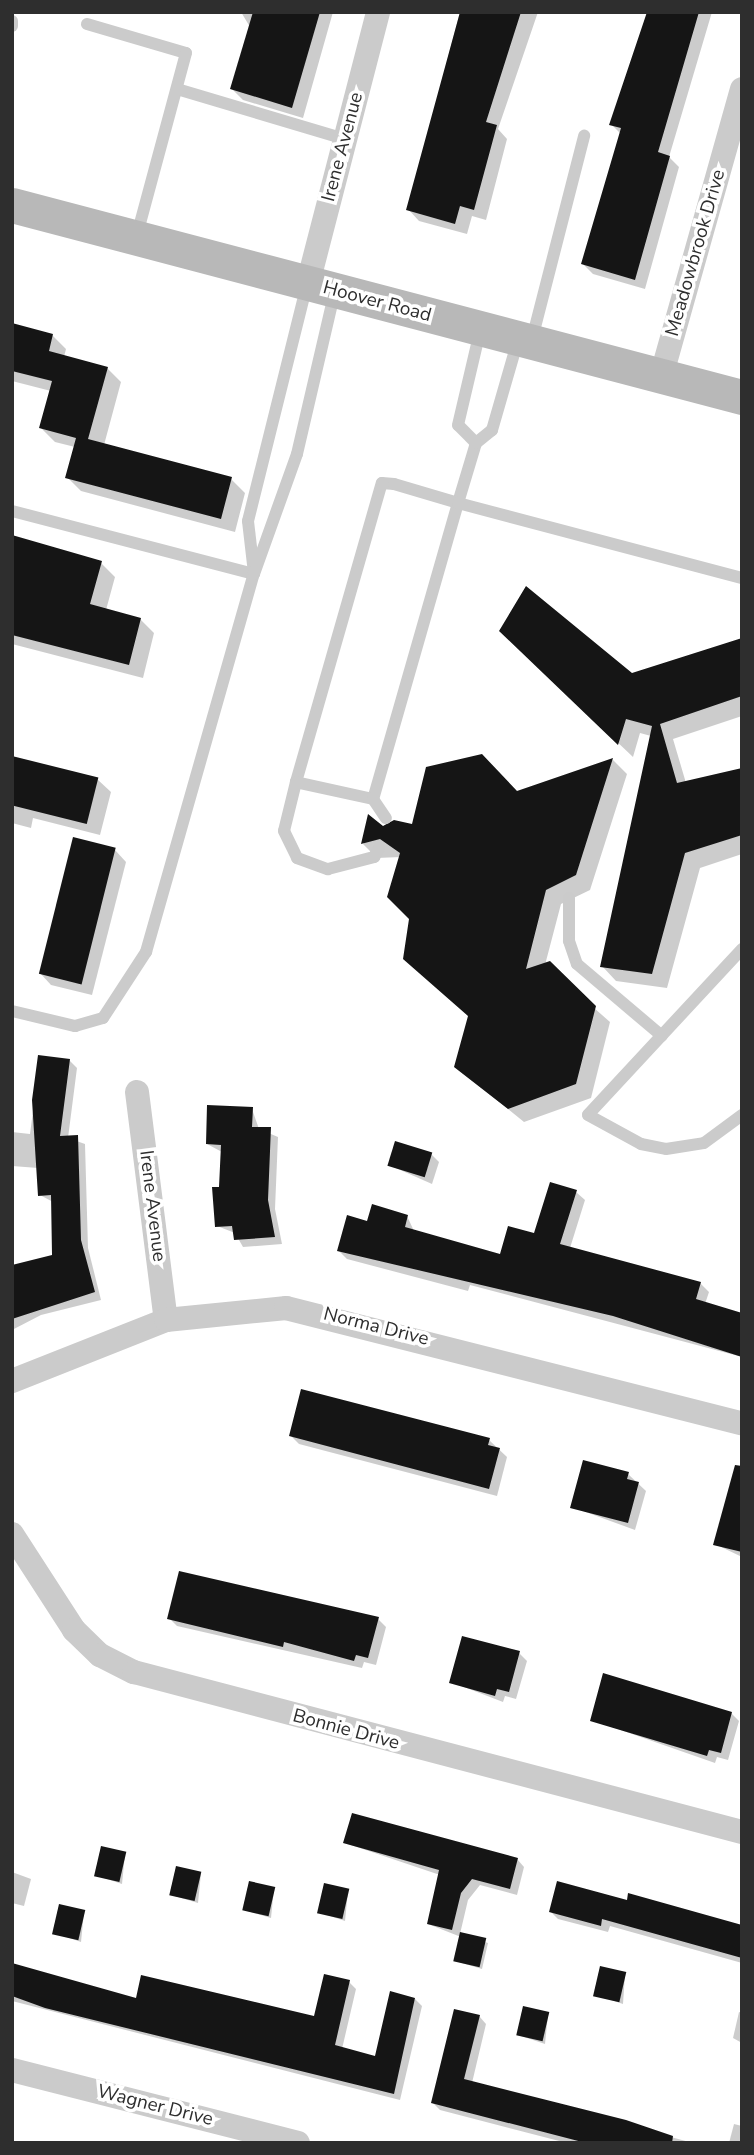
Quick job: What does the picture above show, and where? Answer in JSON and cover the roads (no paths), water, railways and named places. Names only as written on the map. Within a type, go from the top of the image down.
[{"type":"main road","name":"Hoover Road","points":[[12,205],[742,397]]},
{"type":"street","name":"Irene Avenue","points":[[321,286],[345,139],[378,12]]},
{"type":"street","name":"Meadowbrook Drive","points":[[661,377],[742,89]]},
{"type":"street","name":"Irene Avenue","points":[[137,1093],[166,1320]]},
{"type":"street","name":"Norma Drive","points":[[12,1381],[166,1320],[257,1306],[317,1312],[742,1423]]},
{"type":"street","name":"Bonnie Drive","points":[[12,1534],[74,1630],[100,1655],[134,1672],[742,1832]]},
{"type":"street","name":"Wagner Drive","points":[[12,2070],[298,2143]]},
{"type":"lane","points":[[12,20],[12,26]]},
{"type":"lane","points":[[87,24],[186,53],[136,238]]},
{"type":"lane","points":[[177,89],[345,139]]},
{"type":"lane","points":[[373,799],[476,443],[492,430],[525,341],[584,136]]},
{"type":"lane","points":[[254,574],[248,521],[321,286]]},
{"type":"lane","points":[[12,1011],[75,1026],[103,1018],[146,952],[254,574],[297,454],[321,286]]},
{"type":"lane","points":[[476,443],[458,425],[480,330]]},
{"type":"lane","points":[[379,848],[374,857],[328,869],[298,858],[284,831],[375,493],[382,483],[742,578]]},
{"type":"lane","points":[[12,511],[254,574]]},
{"type":"lane","points":[[296,782],[373,799],[386,818]]},
{"type":"lane","points":[[569,898],[569,941],[577,964],[662,1037]]},
{"type":"lane","points":[[740,958],[588,1115],[641,1144],[666,1149],[704,1143],[742,1115]]}]
